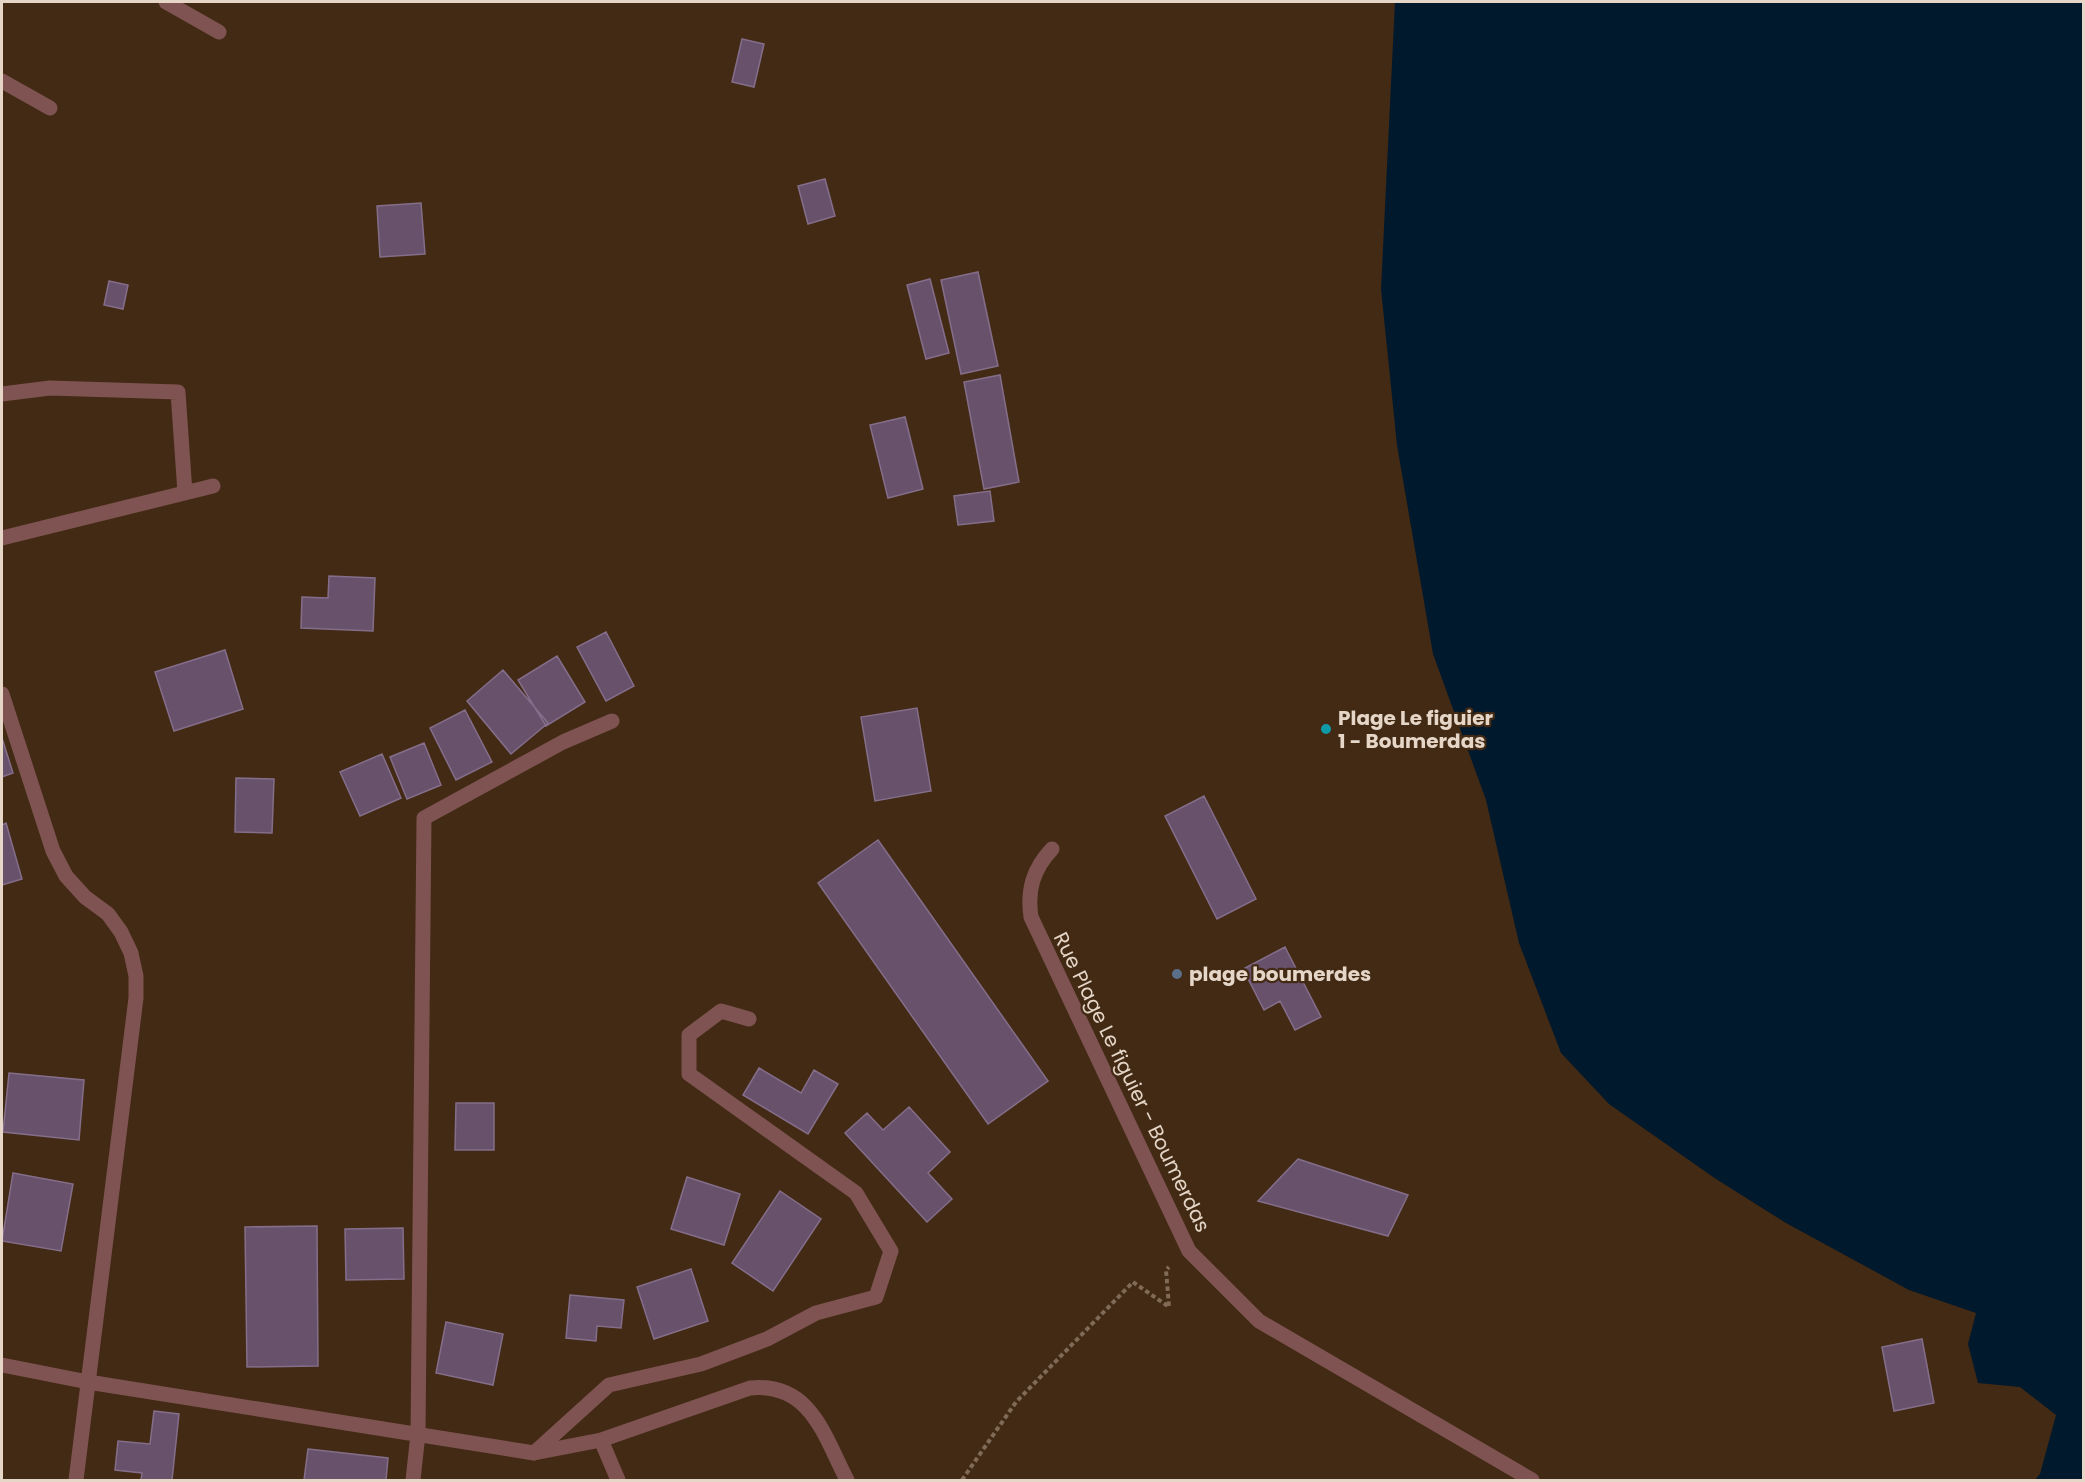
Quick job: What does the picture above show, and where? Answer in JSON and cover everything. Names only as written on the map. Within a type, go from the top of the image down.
[{"type":"street","points":[[166,2],[219,32]]},
{"type":"street","points":[[2,81],[50,108]]},
{"type":"street","points":[[2,394],[50,388],[178,392],[185,493]]},
{"type":"street","points":[[2,538],[213,486]]},
{"type":"street","points":[[2,694],[53,851],[66,876],[85,897],[108,914],[121,932],[131,953],[136,976],[136,998],[76,1480]]},
{"type":"street","points":[[413,1480],[418,1434],[424,818],[563,742],[612,721]]},
{"type":"street","name":"Rue Plage Le figuier - Boumerdas","points":[[1052,849],[1042,860],[1035,873],[1029,895],[1031,917],[1189,1251],[1259,1320],[1532,1480]]},
{"type":"street","points":[[534,1453],[609,1385],[701,1364],[767,1338],[816,1312],[876,1297],[891,1251],[856,1193],[689,1074],[689,1035],[721,1011],[749,1019]]},
{"type":"street","points":[[2,1365],[88,1382],[534,1453],[601,1440],[744,1390],[764,1386],[778,1388],[802,1401],[811,1410],[846,1480]]},
{"type":"street","points":[[601,1440],[618,1480]]},
{"type":"path","points":[[962,1480],[1016,1402],[1133,1282],[1169,1307],[1166,1270],[1189,1251]]},
{"type":"water","points":[[1395,2],[2083,2],[2083,1480],[2035,1480],[2040,1474],[2056,1415],[2020,1387],[1978,1383],[1968,1344],[1976,1313],[1909,1290],[1786,1223],[1716,1179],[1609,1104],[1561,1053],[1519,943],[1486,800],[1433,654],[1397,445],[1381,289]]},
{"type":"building","points":[[742,39],[764,44],[754,87],[732,82]]},
{"type":"building","points":[[825,179],[835,216],[808,224],[798,186]]},
{"type":"building","points":[[421,203],[425,254],[380,257],[377,206]]},
{"type":"building","points":[[978,272],[998,366],[961,374],[941,280]]},
{"type":"building","points":[[930,279],[949,353],[926,359],[907,285]]},
{"type":"building","points":[[109,281],[128,285],[123,309],[104,305]]},
{"type":"building","points":[[1000,375],[1019,482],[984,489],[964,382]]},
{"type":"building","points":[[905,417],[923,489],[888,498],[870,425]]},
{"type":"building","points":[[990,491],[994,521],[958,525],[954,496]]},
{"type":"building","points":[[329,576],[375,578],[373,631],[301,628],[302,597],[328,598]]},
{"type":"building","points":[[606,632],[634,686],[606,701],[577,647]]},
{"type":"building","points":[[225,650],[243,709],[174,731],[155,672]]},
{"type":"building","points":[[557,656],[585,702],[546,726],[518,680]]},
{"type":"building","points":[[503,670],[548,723],[511,754],[467,701]]},
{"type":"building","points":[[917,708],[931,791],[875,801],[861,717]]},
{"type":"building","points":[[465,710],[492,762],[456,780],[430,728]]},
{"type":"building","points":[[2,738],[13,773],[2,777]]},
{"type":"building","points":[[424,743],[441,785],[407,799],[390,757]]},
{"type":"building","points":[[382,754],[401,798],[360,816],[340,772]]},
{"type":"building","points":[[236,778],[274,779],[272,833],[235,832]]},
{"type":"building","points":[[1204,796],[1256,899],[1217,919],[1165,816]]},
{"type":"building","points":[[6,823],[22,879],[2,885],[2,825]]},
{"type":"building","points":[[878,840],[1048,1081],[988,1124],[818,883]]},
{"type":"building","points":[[1285,947],[1321,1017],[1295,1030],[1280,1001],[1264,1010],[1243,969]]},
{"type":"building","points":[[759,1068],[801,1093],[814,1070],[838,1084],[808,1134],[743,1095]]},
{"type":"building","points":[[9,1073],[84,1080],[79,1140],[3,1132]]},
{"type":"building","points":[[456,1103],[494,1103],[494,1150],[455,1150]]},
{"type":"building","points":[[909,1107],[950,1152],[928,1173],[952,1199],[927,1222],[845,1133],[867,1113],[883,1130]]},
{"type":"building","points":[[1298,1159],[1408,1195],[1388,1236],[1258,1201]]},
{"type":"building","points":[[13,1173],[73,1184],[61,1251],[2,1241]]},
{"type":"building","points":[[687,1177],[740,1194],[724,1245],[671,1229]]},
{"type":"building","points":[[780,1191],[821,1219],[773,1291],[732,1263]]},
{"type":"building","points":[[317,1226],[318,1366],[247,1367],[245,1227]]},
{"type":"building","points":[[403,1228],[404,1279],[346,1280],[345,1229]]},
{"type":"building","points":[[691,1269],[708,1321],[654,1339],[637,1287]]},
{"type":"building","points":[[570,1295],[624,1300],[621,1328],[597,1326],[596,1341],[566,1338]]},
{"type":"building","points":[[446,1322],[503,1334],[493,1385],[436,1373]]},
{"type":"building","points":[[1922,1339],[1934,1403],[1894,1411],[1882,1347]]},
{"type":"building","points":[[154,1411],[179,1414],[172,1480],[141,1480],[142,1473],[115,1470],[118,1441],[150,1444]]},
{"type":"building","points":[[308,1449],[388,1458],[386,1480],[304,1480]]},
{"type":"place","name":"Plage Le figuier 1 - Boumerdas","points":[[1326,729]]},
{"type":"place","name":"plage boumerdes","points":[[1177,974]]}]
